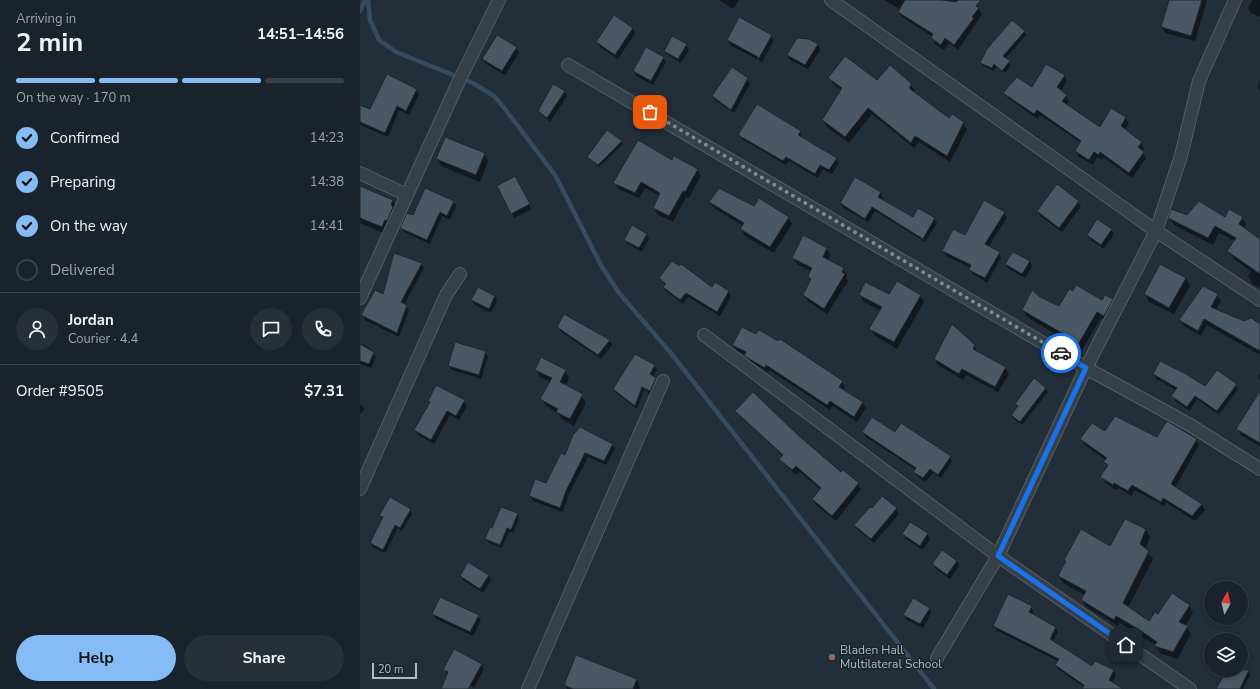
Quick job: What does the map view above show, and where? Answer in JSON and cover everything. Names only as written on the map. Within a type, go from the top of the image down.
[{"type":"street","points":[[360,298],[458,83],[499,0]]},
{"type":"street","points":[[831,0],[1156,231],[1260,300]]},
{"type":"street","points":[[937,658],[998,556],[1086,368],[1156,231],[1181,156],[1199,80],[1235,0]]},
{"type":"street","points":[[568,64],[1086,368],[1190,425],[1260,469]]},
{"type":"street","points":[[360,174],[407,195]]},
{"type":"street","points":[[360,489],[446,295],[460,274]]},
{"type":"street","points":[[704,335],[998,556],[1190,689]]},
{"type":"street","points":[[528,689],[663,381]]},
{"type":"building","points":[[905,0],[941,0],[956,2],[958,0],[981,0],[976,6],[979,8],[972,17],[974,18],[954,45],[945,38],[941,45],[931,38],[933,34],[898,12]]},
{"type":"building","points":[[1169,0],[1202,0],[1191,36],[1161,27]]},
{"type":"building","points":[[614,15],[633,28],[615,55],[596,42]]},
{"type":"building","points":[[739,17],[772,35],[758,60],[758,57],[727,40]]},
{"type":"building","points":[[1012,20],[1025,31],[1003,56],[1010,61],[1002,71],[994,64],[992,68],[980,63],[987,49]]},
{"type":"building","points":[[497,35],[517,47],[502,71],[482,59]]},
{"type":"building","points":[[672,36],[687,44],[678,59],[664,51]]},
{"type":"building","points":[[797,38],[809,39],[818,44],[805,65],[787,55]]},
{"type":"building","points":[[646,47],[664,57],[651,81],[633,71]]},
{"type":"building","points":[[845,56],[877,80],[890,65],[912,84],[909,88],[949,118],[952,114],[964,122],[947,156],[915,136],[911,143],[868,108],[845,137],[822,120],[842,88],[828,78]]},
{"type":"building","points":[[1046,64],[1065,75],[1057,87],[1067,95],[1062,101],[1100,127],[1111,108],[1126,117],[1121,126],[1142,142],[1138,147],[1144,152],[1129,173],[1100,152],[1099,155],[1094,152],[1089,160],[1075,151],[1081,141],[1037,110],[1034,114],[1003,93],[1017,77],[1032,87]]},
{"type":"building","points":[[732,67],[748,78],[731,110],[712,96]]},
{"type":"building","points":[[387,74],[417,89],[406,111],[397,106],[385,133],[360,122],[360,105],[370,109]]},
{"type":"building","points":[[553,84],[565,91],[547,118],[538,111]]},
{"type":"building","points":[[757,104],[801,131],[798,135],[837,158],[829,170],[820,165],[815,174],[786,157],[783,161],[738,135]]},
{"type":"building","points":[[607,130],[622,141],[598,165],[587,157]]},
{"type":"building","points":[[445,137],[485,153],[476,175],[436,159]]},
{"type":"building","points":[[638,140],[672,160],[674,156],[698,169],[685,192],[683,191],[669,216],[653,208],[660,193],[641,182],[635,193],[613,183]]},
{"type":"building","points":[[515,176],[530,204],[511,214],[497,186]]},
{"type":"building","points":[[855,177],[881,192],[878,197],[913,217],[918,208],[935,218],[923,239],[872,207],[865,219],[840,203]]},
{"type":"building","points":[[1057,184],[1079,201],[1059,228],[1037,211]]},
{"type":"building","points":[[360,186],[393,200],[391,205],[393,207],[387,221],[385,220],[382,227],[360,218]]},
{"type":"building","points":[[425,188],[454,201],[447,216],[440,212],[427,240],[400,228],[407,213],[413,215]]},
{"type":"building","points":[[719,188],[754,206],[759,198],[789,217],[770,247],[740,229],[744,223],[709,202]]},
{"type":"building","points":[[984,200],[1005,212],[985,244],[1000,252],[985,278],[969,270],[971,265],[942,251],[953,229],[965,235]]},
{"type":"building","points":[[1199,201],[1225,217],[1229,209],[1243,217],[1239,224],[1260,239],[1260,274],[1227,251],[1236,238],[1215,226],[1208,238],[1168,218],[1171,209],[1187,215]]},
{"type":"building","points":[[1097,219],[1112,229],[1101,245],[1087,235]]},
{"type":"building","points":[[632,225],[647,234],[639,248],[624,240]]},
{"type":"building","points":[[803,235],[827,248],[823,257],[844,268],[842,272],[845,274],[824,309],[803,295],[811,279],[808,276],[812,268],[792,258]]},
{"type":"building","points":[[1013,252],[1030,261],[1022,274],[1005,264]]},
{"type":"building","points":[[394,253],[422,263],[401,302],[407,305],[397,333],[361,315],[375,290],[383,294]]},
{"type":"building","points":[[672,261],[679,266],[681,264],[712,287],[715,282],[729,291],[717,312],[686,293],[680,300],[663,287],[666,284],[659,278]]},
{"type":"building","points":[[1160,264],[1186,278],[1169,308],[1144,294]]},
{"type":"building","points":[[897,281],[921,295],[894,342],[869,329],[882,307],[859,295],[865,282],[889,294]]},
{"type":"building","points":[[1076,285],[1102,300],[1105,295],[1113,299],[1104,316],[1097,312],[1079,343],[1022,310],[1032,290],[1040,297],[1059,306],[1069,289],[1073,291]]},
{"type":"building","points":[[1203,286],[1218,294],[1211,307],[1244,321],[1251,318],[1260,324],[1260,351],[1204,319],[1198,331],[1179,320]]},
{"type":"building","points":[[478,287],[495,296],[489,309],[471,300]]},
{"type":"building","points":[[564,314],[610,340],[598,355],[557,327]]},
{"type":"building","points":[[952,324],[975,345],[973,349],[1006,367],[995,387],[962,369],[959,374],[934,359]]},
{"type":"building","points":[[742,327],[756,334],[759,330],[778,341],[780,339],[843,381],[839,387],[863,402],[854,417],[830,401],[827,405],[766,365],[765,368],[744,356],[746,352],[732,345]]},
{"type":"building","points":[[455,342],[486,351],[479,375],[448,366]]},
{"type":"building","points":[[360,344],[374,352],[369,364],[360,361]]},
{"type":"building","points":[[635,354],[655,365],[650,374],[656,378],[650,391],[642,387],[635,406],[613,389]]},
{"type":"building","points":[[541,357],[566,370],[560,382],[583,394],[570,419],[556,412],[558,409],[540,399],[552,378],[535,370]]},
{"type":"building","points":[[1160,361],[1186,374],[1205,386],[1217,370],[1237,384],[1217,411],[1195,396],[1187,407],[1171,396],[1177,388],[1153,374]]},
{"type":"building","points":[[1034,378],[1046,388],[1020,422],[1011,415],[1018,406],[1015,404]]},
{"type":"building","points":[[436,385],[465,400],[456,416],[447,411],[431,440],[414,430],[430,402],[428,401]]},
{"type":"building","points":[[1260,391],[1260,443],[1236,429]]},
{"type":"building","points":[[753,392],[799,436],[841,472],[843,470],[859,483],[832,516],[812,499],[821,488],[796,466],[792,470],[779,459],[783,455],[735,411]]},
{"type":"building","points":[[1115,416],[1157,437],[1167,421],[1197,439],[1171,484],[1202,504],[1192,516],[1163,498],[1161,502],[1132,485],[1128,491],[1114,483],[1113,485],[1100,477],[1108,465],[1103,462],[1107,458],[1080,439],[1092,423],[1105,431]]},
{"type":"building","points":[[872,417],[895,432],[901,423],[951,456],[938,475],[930,469],[923,478],[913,472],[916,468],[862,432]]},
{"type":"building","points":[[580,427],[613,444],[604,461],[585,453],[566,491],[560,508],[529,496],[535,479],[546,483],[561,453],[565,455],[573,435]]},
{"type":"building","points":[[882,496],[897,508],[871,539],[854,525]]},
{"type":"building","points":[[390,497],[411,509],[400,528],[395,525],[383,550],[370,543],[383,517],[379,516]]},
{"type":"building","points":[[501,507],[518,513],[511,530],[507,528],[500,545],[485,539],[490,527],[492,528]]},
{"type":"building","points":[[1125,519],[1146,529],[1140,544],[1149,551],[1123,603],[1149,621],[1155,612],[1158,614],[1172,593],[1190,605],[1179,622],[1188,626],[1173,652],[1154,646],[1157,642],[1138,629],[1116,616],[1114,620],[1081,600],[1086,591],[1058,576],[1066,561],[1064,560],[1081,529],[1110,546]]},
{"type":"building","points":[[910,522],[928,533],[920,546],[902,534]]},
{"type":"building","points":[[942,550],[957,561],[947,575],[932,564]]},
{"type":"building","points":[[468,562],[489,575],[480,589],[460,576]]},
{"type":"building","points":[[1008,594],[1032,606],[1029,612],[1056,627],[1050,639],[1092,666],[1095,661],[1114,670],[1109,680],[1123,689],[1082,689],[1084,685],[1055,665],[1059,659],[993,626]]},
{"type":"building","points":[[440,597],[479,615],[470,632],[432,614]]},
{"type":"building","points":[[913,598],[930,608],[920,624],[903,615]]},
{"type":"building","points":[[454,649],[482,664],[468,689],[441,689],[448,672],[443,670]]},
{"type":"building","points":[[576,655],[637,679],[633,689],[573,689],[564,685]]},
{"type":"building","points":[[1223,677],[1246,677],[1240,689],[1216,689]]},
{"type":"waterway","points":[[360,11],[365,0]]},
{"type":"waterway","points":[[368,0],[370,20],[379,40],[396,52],[473,83],[494,96],[505,109],[555,175],[602,267],[619,293],[670,352],[934,689]]},
{"type":"way so far","points":[[650,112],[1061,353]]},
{"type":"place","name":"Bladen Hall Multilateral School","points":[[832,657]]},
{"type":"route","points":[[1061,353],[1086,368],[998,556],[1126,645]]}]
